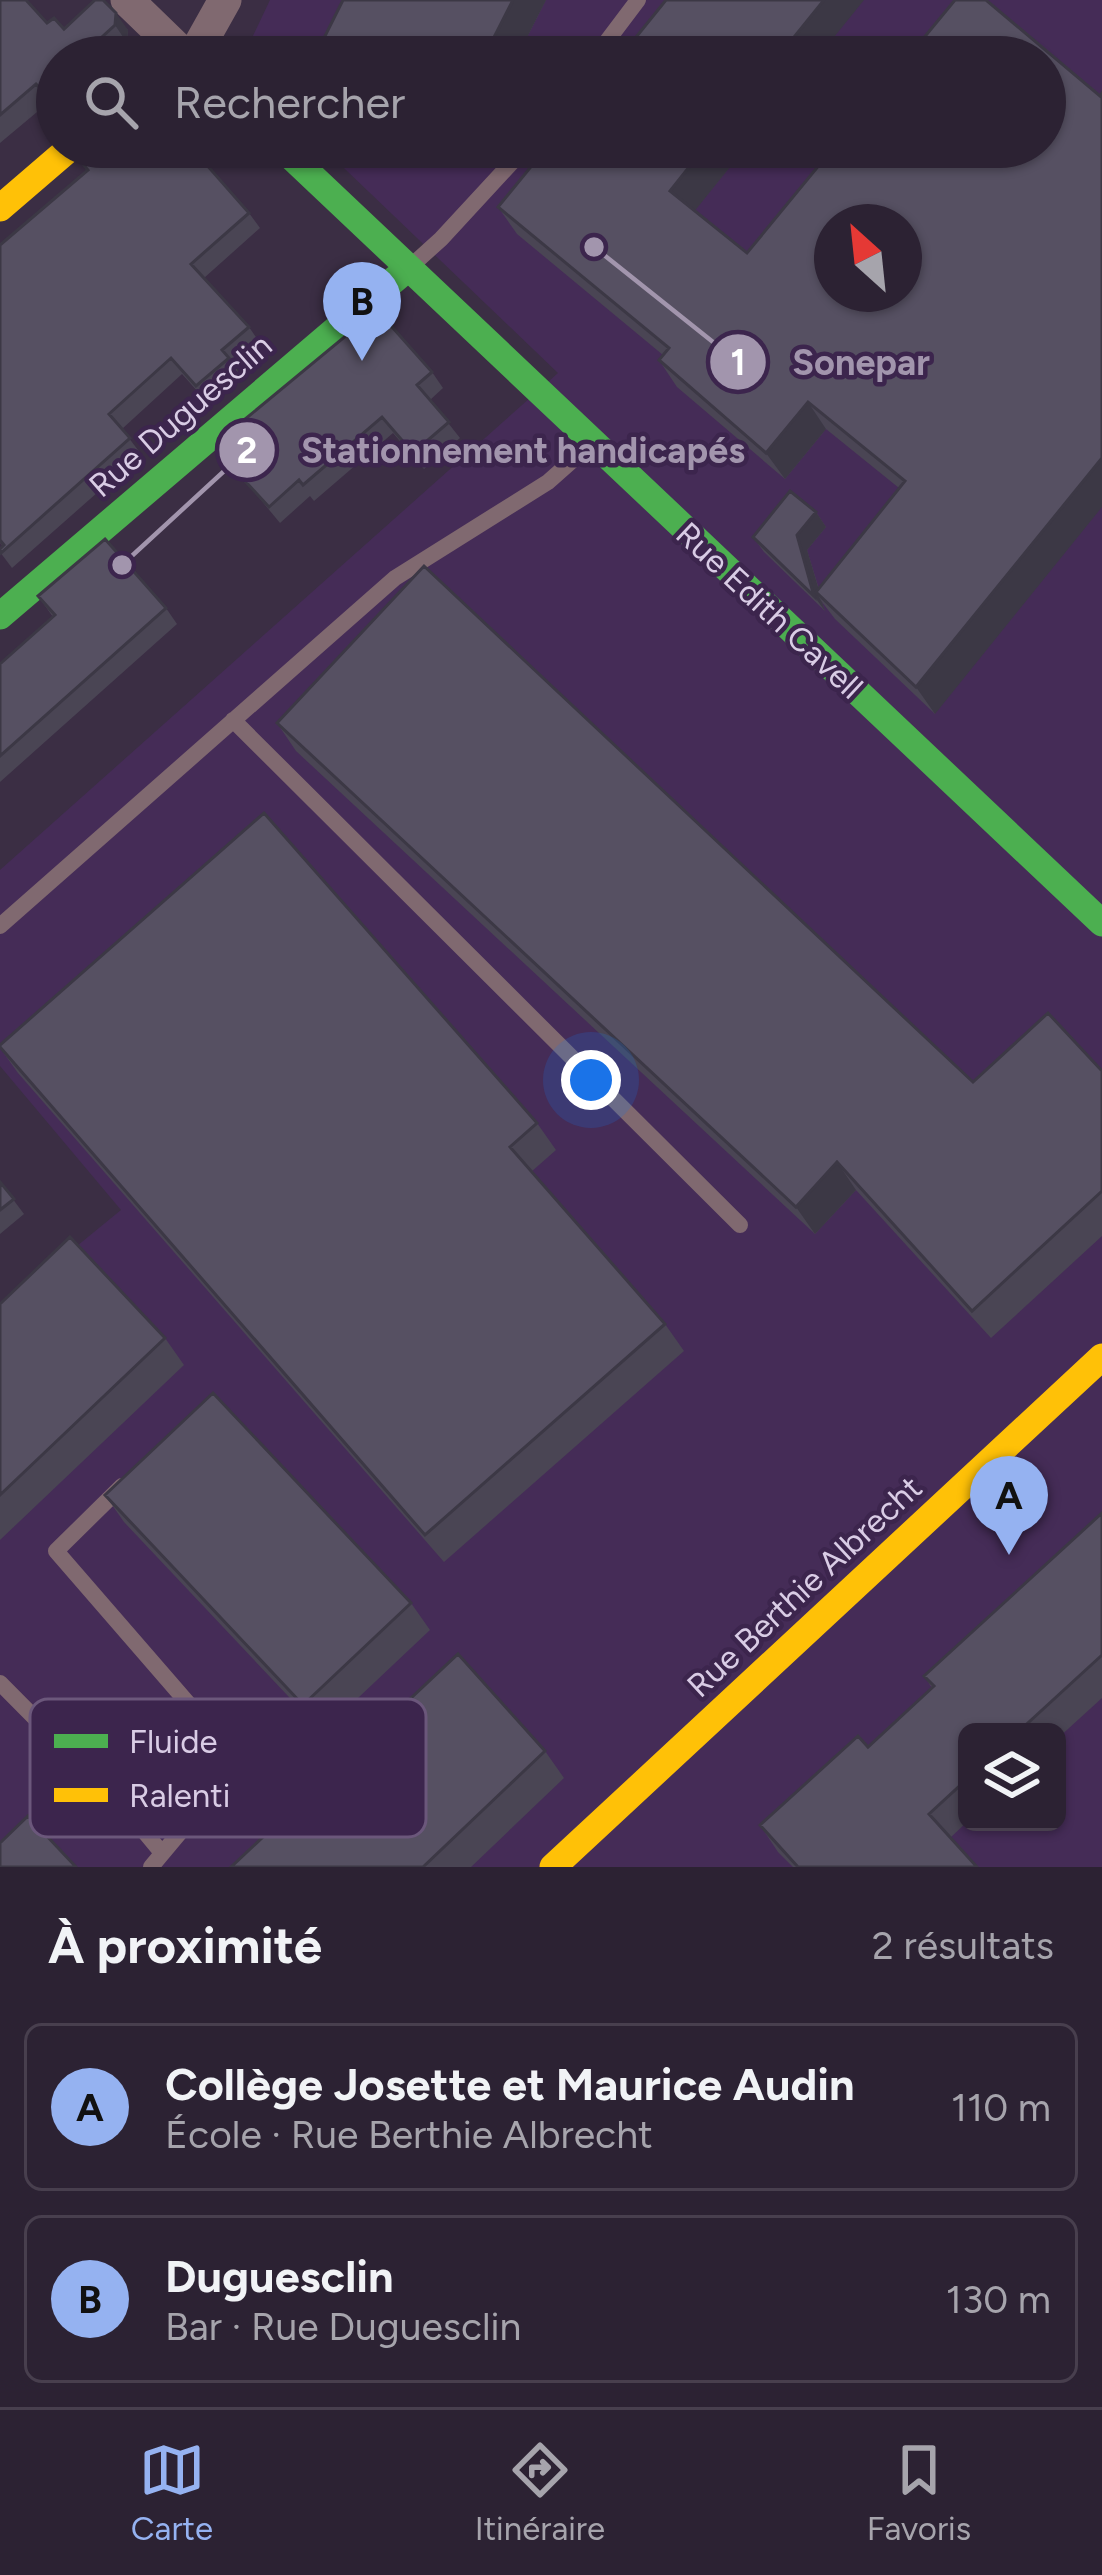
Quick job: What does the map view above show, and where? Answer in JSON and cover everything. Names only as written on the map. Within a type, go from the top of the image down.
[{"type":"street","points":[[127,0],[167,36]]},
{"type":"street","points":[[203,36],[225,0]]},
{"type":"street","points":[[0,208],[47,168]]},
{"type":"street","name":"Rue Edith Cavell","points":[[303,168],[1102,923]]},
{"type":"street","name":"Rue Duguesclin","points":[[0,616],[408,268]]},
{"type":"street","name":"Rue Berthie Albrecht","points":[[553,1867],[587,1848],[1102,1357]]},
{"type":"lane","points":[[611,36],[638,0]]},
{"type":"lane","points":[[408,268],[507,168]]},
{"type":"lane","points":[[0,926],[395,578],[548,482],[592,443]]},
{"type":"lane","points":[[233,720],[740,1225]]},
{"type":"lane","points":[[138,1470],[56,1551],[184,1699]]},
{"type":"lane","points":[[0,1683],[30,1713]]},
{"type":"lane","points":[[156,1860],[176,1837]]},
{"type":"shaded area","points":[[270,0],[1102,0],[1102,1867],[0,1867],[0,1309],[121,1210],[0,1066],[0,870],[558,373],[344,168],[1066,168],[1066,36],[253,36]]},
{"type":"building","points":[[0,0],[26,0],[47,23],[54,18],[64,29],[95,0],[103,0],[116,13],[115,25],[103,36],[36,36],[36,84],[0,115]]},
{"type":"building","points":[[343,0],[513,0],[495,36],[325,36]]},
{"type":"building","points":[[666,0],[824,0],[795,36],[637,36]]},
{"type":"building","points":[[955,0],[986,0],[1029,36],[925,36]]},
{"type":"building","points":[[1066,67],[1100,96],[1102,93],[1102,458],[916,687],[816,592],[905,481],[808,402],[766,453],[659,360],[669,348],[498,207],[530,168],[688,168],[670,191],[747,253],[817,168],[1066,168]]},
{"type":"building","points":[[209,168],[249,213],[191,264],[249,327],[222,350],[229,358],[196,386],[171,358],[109,414],[130,438],[1,553],[0,245],[88,170]]},
{"type":"building","points":[[377,310],[432,372],[417,385],[449,422],[413,453],[382,417],[303,485],[299,480],[269,507],[246,482],[276,455],[244,420]]},
{"type":"building","points":[[790,491],[816,512],[797,535],[814,596],[753,537]]},
{"type":"building","points":[[105,539],[166,608],[0,756],[0,664],[55,615],[38,596]]},
{"type":"building","points":[[424,566],[973,1082],[1048,1013],[1102,1071],[1102,1191],[972,1311],[837,1162],[796,1207],[277,723]]},
{"type":"building","points":[[264,813],[537,1123],[510,1147],[665,1324],[425,1535],[0,1047]]},
{"type":"building","points":[[0,1182],[14,1199],[0,1210]]},
{"type":"building","points":[[70,1237],[165,1338],[0,1495],[0,1304]]},
{"type":"building","points":[[213,1393],[411,1603],[309,1699],[297,1699],[105,1495]]},
{"type":"building","points":[[1102,1513],[1102,1655],[1028,1723],[958,1723],[958,1787],[929,1814],[977,1867],[798,1867],[760,1825],[858,1736],[868,1747],[934,1686],[924,1676]]},
{"type":"building","points":[[458,1654],[545,1751],[423,1867],[231,1867],[263,1837],[426,1837],[426,1699],[410,1699]]},
{"type":"building","points":[[28,1816],[30,1837],[48,1837],[76,1867],[0,1867],[0,1843]]},
{"type":"traffic: fast","points":[[303,168],[1102,923]]},
{"type":"traffic: fast","points":[[0,616],[408,268]]},
{"type":"traffic: slow","points":[[0,208],[47,168]]},
{"type":"traffic: slow","points":[[553,1867],[1102,1357]]},
{"type":"place","name":"Sonepar","points":[[594,247]]},
{"type":"place","name":"Duguesclin","points":[[362,361]]},
{"type":"place","name":"Stationnement handicapés","points":[[122,565]]},
{"type":"place","name":"Collège Josette et Maurice Audin","points":[[1009,1555]]}]
